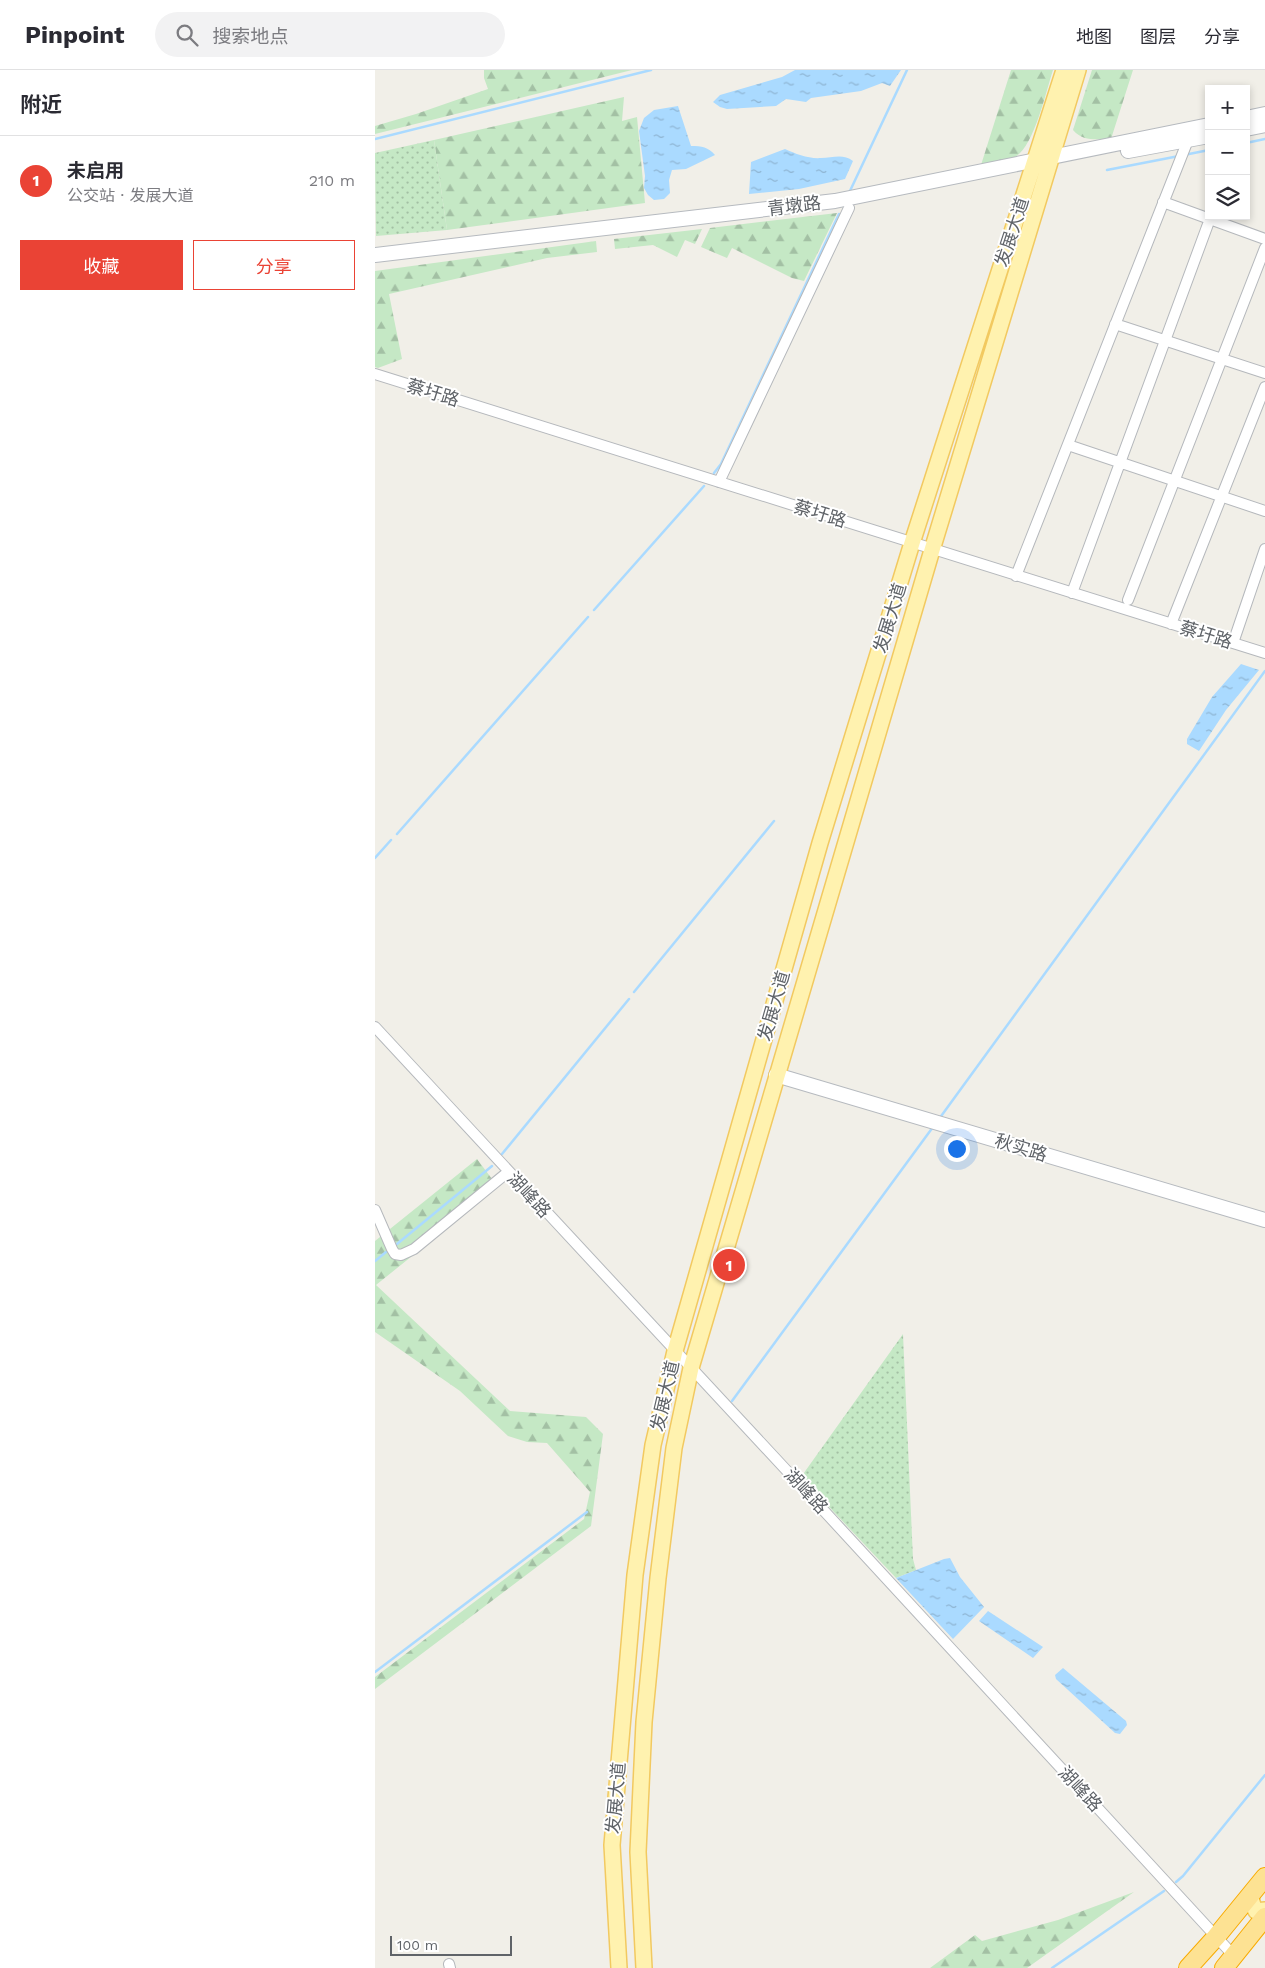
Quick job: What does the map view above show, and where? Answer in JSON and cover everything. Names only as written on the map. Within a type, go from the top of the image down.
[{"type":"highway","points":[[1188,1968],[1265,1877]]},
{"type":"highway","points":[[1229,1962],[1265,1917]]},
{"type":"main road","name":"发展大道","points":[[644,1968],[638,1852],[644,1722],[658,1578],[674,1448],[691,1368],[932,550],[1042,163],[1063,70]]},
{"type":"main road","name":"发展大道","points":[[619,1968],[612,1845],[635,1574],[653,1445],[675,1351],[820,843],[912,543],[1042,163],[1078,70]]},
{"type":"main road","points":[[1250,117],[1265,114]]},
{"type":"main road","points":[[1250,128],[1265,125]]},
{"type":"main road","name":"青墩路","points":[[375,263],[849,208],[1205,127]]},
{"type":"main road","name":"青墩路","points":[[375,255],[835,201],[1042,163],[1184,150],[1205,138]]},
{"type":"main road","name":"秋实路","points":[[776,1075],[1265,1220]]},
{"type":"main road","points":[[1251,1894],[1253,1907],[1257,1911],[1265,1910]]},
{"type":"street","points":[[1016,576],[1184,150]]},
{"type":"street","points":[[1163,202],[1205,216]]},
{"type":"street","points":[[719,482],[849,208]]},
{"type":"street","points":[[1072,593],[1209,220]]},
{"type":"street","points":[[1215,220],[1265,239]]},
{"type":"street","points":[[1128,600],[1265,248]]},
{"type":"street","points":[[1115,324],[1265,373]]},
{"type":"street","name":"蔡圩路","points":[[375,374],[1265,653]]},
{"type":"street","points":[[1171,624],[1265,387]]},
{"type":"street","points":[[1067,445],[1265,512]]},
{"type":"street","points":[[1233,643],[1265,549]]},
{"type":"street","name":"湖峰路","points":[[375,1028],[1216,1937],[1229,1962]]},
{"type":"street","points":[[375,1210],[392,1249],[395,1254],[401,1255],[414,1249],[508,1172]]},
{"type":"green space","points":[[484,70],[632,70],[375,134],[375,126],[488,89],[484,78]]},
{"type":"green space","points":[[1011,70],[1053,70],[1034,131],[1022,151],[1015,157],[1007,160],[981,165]]},
{"type":"green space","points":[[1092,70],[1133,70],[1111,139],[1086,138],[1073,130]]},
{"type":"green space","points":[[624,97],[622,121],[637,117],[645,203],[447,230],[434,140]]},
{"type":"green space","points":[[434,140],[447,230],[376,236],[375,153]]},
{"type":"green space","points":[[837,213],[804,281],[792,278],[732,248],[727,258],[701,247],[710,228]]},
{"type":"green space","points":[[702,229],[695,244],[685,240],[677,257],[653,245],[615,249],[614,239]]},
{"type":"green space","points":[[596,241],[597,252],[547,258],[389,294],[402,359],[378,368],[375,367],[375,271]]},
{"type":"green space","points":[[477,1159],[498,1187],[376,1285],[510,1411],[586,1417],[603,1434],[591,1526],[375,1689],[375,1677],[584,1519],[590,1492],[547,1443],[527,1442],[508,1436],[460,1391],[375,1332],[375,1241]]},
{"type":"green space","points":[[903,1334],[913,1559],[916,1570],[896,1578],[801,1477]]},
{"type":"green space","points":[[1134,1892],[1027,1968],[930,1968],[975,1935],[982,1941],[1058,1920]]},
{"type":"water","points":[[795,70],[901,70],[890,86],[882,83],[861,91],[811,98],[806,102],[786,99],[776,106],[727,109],[713,102],[720,95],[782,77]]},
{"type":"water","points":[[678,106],[691,146],[705,148],[715,155],[686,169],[672,170],[669,180],[670,193],[664,199],[654,200],[644,188],[645,176],[639,131],[644,118],[654,110]]},
{"type":"water","points":[[785,149],[807,157],[845,157],[853,161],[845,179],[799,189],[749,194],[751,162]]},
{"type":"water","points":[[1241,664],[1259,670],[1226,710],[1199,751],[1187,744],[1187,739],[1212,697]]},
{"type":"water","points":[[950,1558],[960,1577],[984,1607],[953,1639],[896,1578]]},
{"type":"water","points":[[988,1611],[1043,1647],[1033,1658],[979,1621]]},
{"type":"water","points":[[1063,1668],[1126,1721],[1127,1725],[1120,1734],[1115,1733],[1056,1679],[1055,1675]]},
{"type":"waterway","points":[[375,139],[651,70]]},
{"type":"waterway","points":[[849,193],[907,70]]},
{"type":"waterway","points":[[1250,142],[1265,139]]},
{"type":"waterway","points":[[1184,155],[1205,151]]},
{"type":"waterway","points":[[1107,170],[1179,156]]},
{"type":"waterway","points":[[714,473],[721,464],[839,214]]},
{"type":"waterway","points":[[594,610],[704,486]]},
{"type":"waterway","points":[[397,834],[588,617]]},
{"type":"waterway","points":[[939,1119],[1265,671]]},
{"type":"waterway","points":[[634,992],[774,821]]},
{"type":"waterway","points":[[375,858],[391,840]]},
{"type":"waterway","points":[[502,1154],[629,999]]},
{"type":"waterway","points":[[732,1401],[933,1127]]},
{"type":"waterway","points":[[397,1244],[492,1166]]},
{"type":"waterway","points":[[375,1261],[386,1252]]},
{"type":"waterway","points":[[375,1672],[587,1512]]},
{"type":"waterway","points":[[1176,1882],[1183,1876],[1265,1775]]},
{"type":"waterway","points":[[1052,1968],[1164,1891]]},
{"type":"place","name":"未启用","points":[[729,1265]]}]
